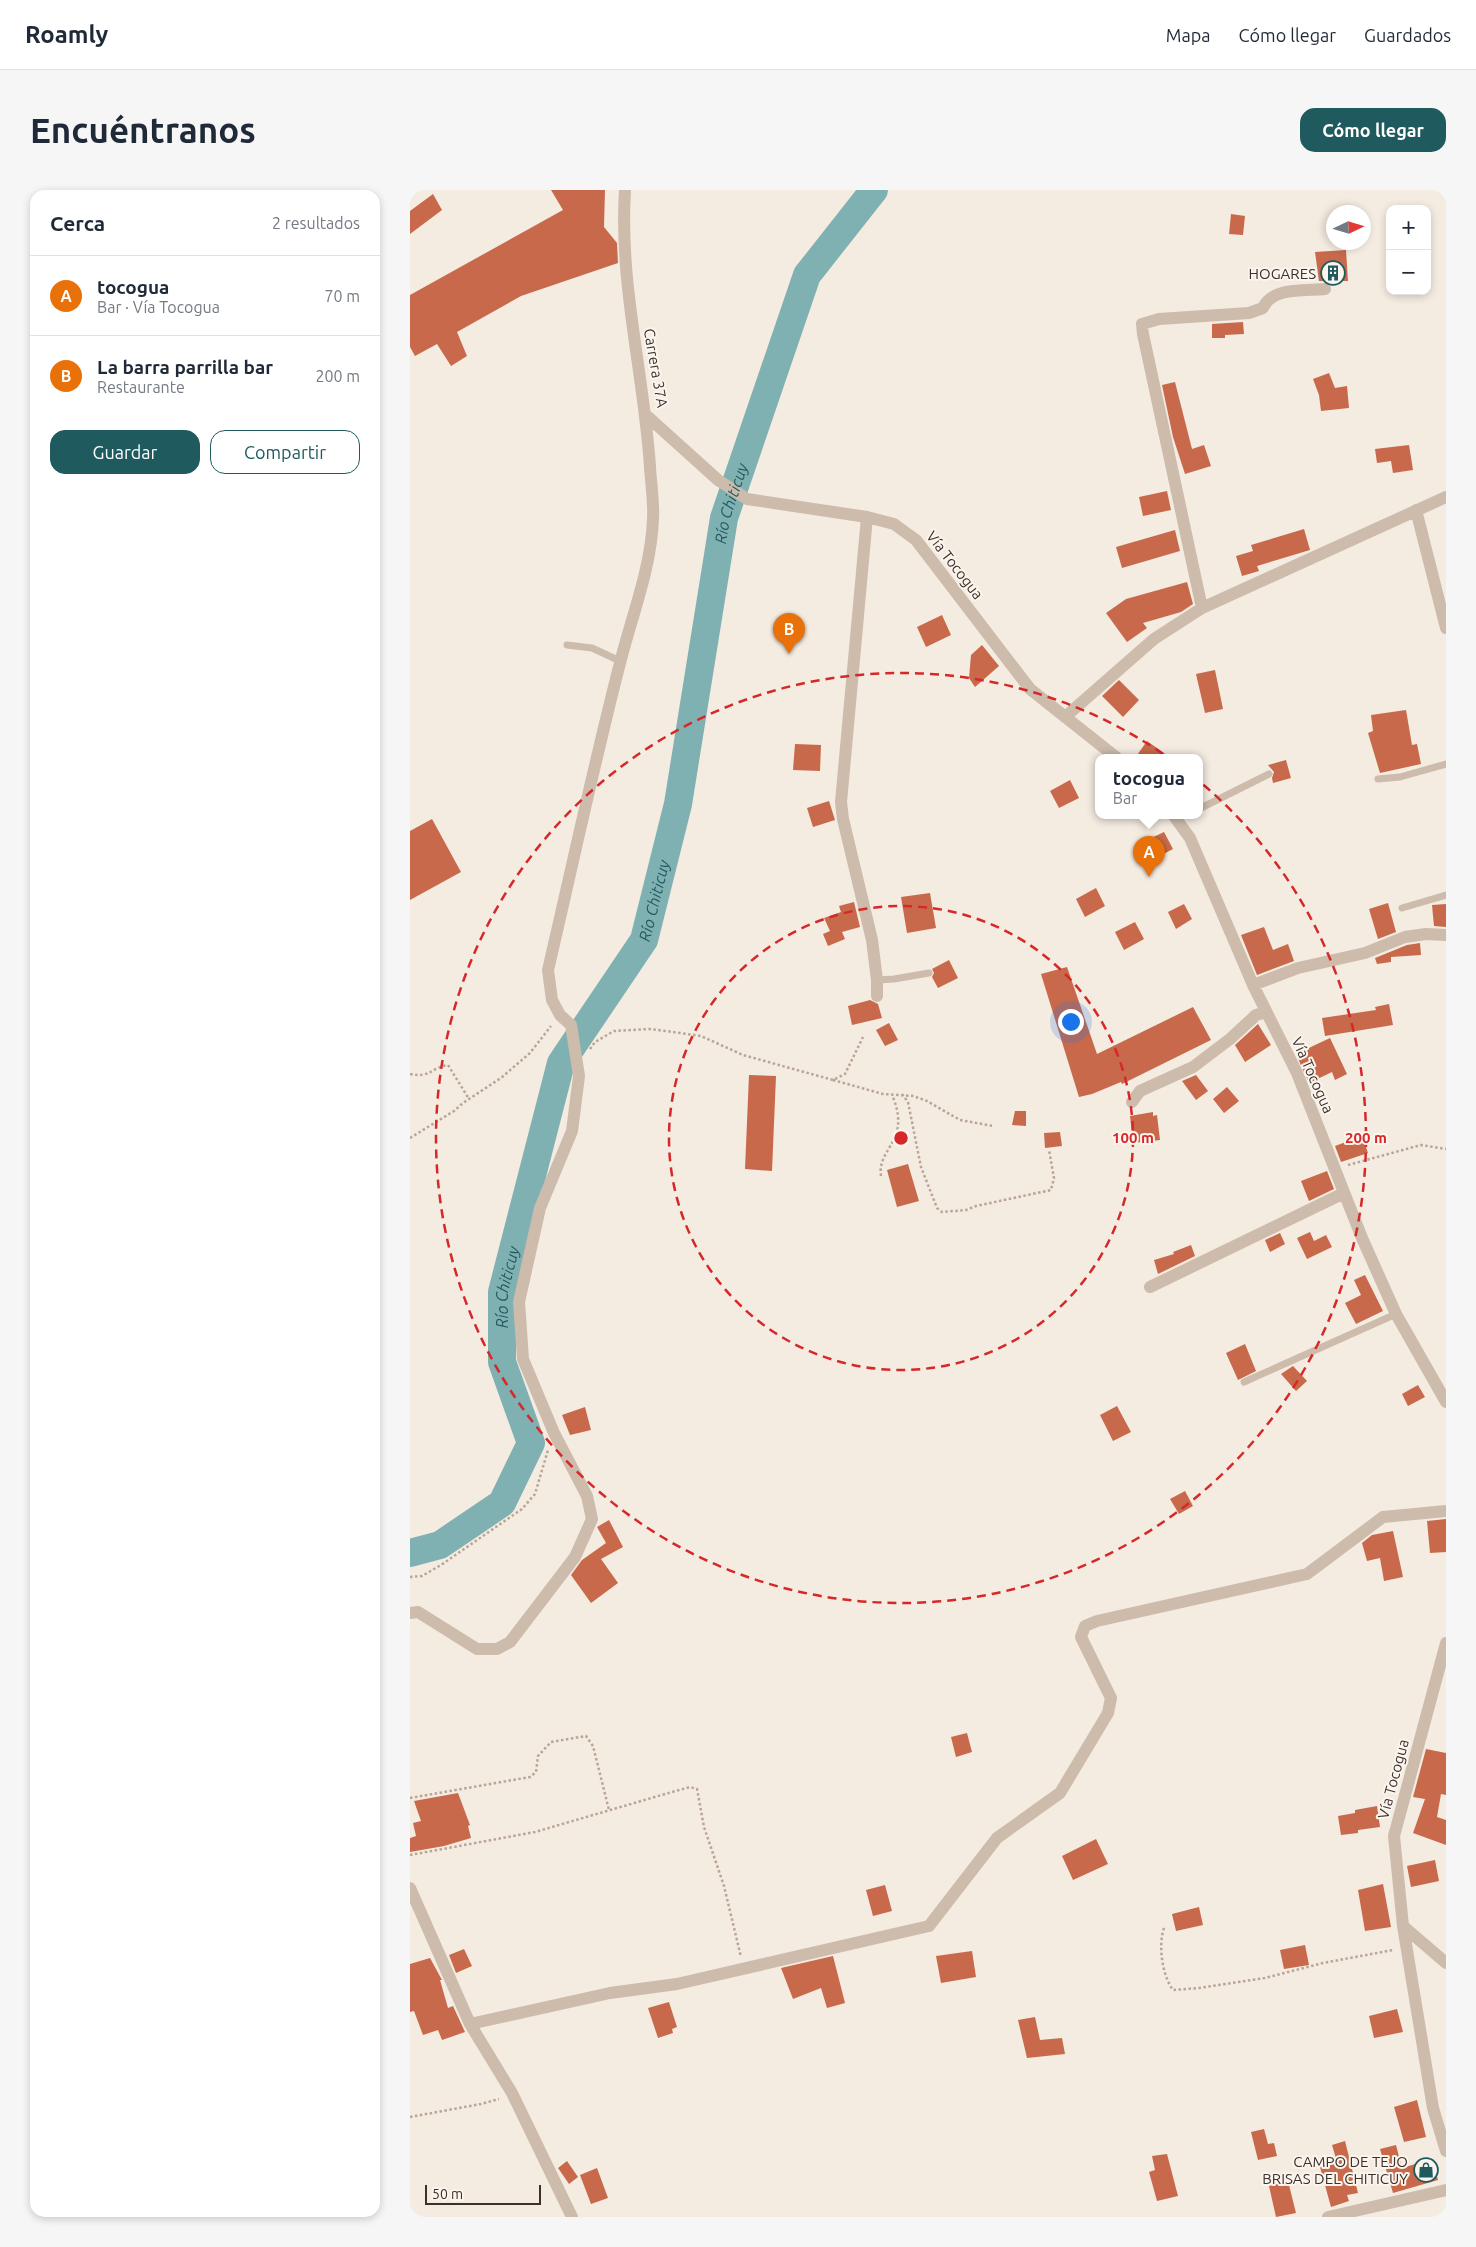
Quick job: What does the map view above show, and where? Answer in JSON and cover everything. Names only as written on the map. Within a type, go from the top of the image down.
[{"type":"street","name":"Carrera 37A","points":[[625,190],[623,217],[626,291],[647,416],[718,480]]},
{"type":"street","points":[[1202,608],[1142,324],[1159,320],[1249,313],[1263,308],[1266,300],[1274,294],[1324,289]]},
{"type":"street","points":[[410,1613],[418,1612],[477,1649],[497,1649],[510,1642],[575,1558],[592,1519],[587,1496],[554,1432],[522,1359],[519,1302],[540,1208],[572,1131],[580,1076],[571,1025],[560,1015],[552,1000],[548,970],[620,661],[642,589],[652,541],[654,517],[647,416]]},
{"type":"street","name":"Vía Tocogua","points":[[718,480],[748,499],[867,517],[894,524],[916,540],[1030,689],[1111,754]]},
{"type":"street","points":[[1065,717],[1154,639],[1202,608],[1446,497]]},
{"type":"street","points":[[1416,510],[1446,628]]},
{"type":"street","points":[[867,517],[841,802],[843,820],[872,940],[877,996]]},
{"type":"street","name":"Vía Tocogua","points":[[1179,819],[1190,838],[1253,985],[1297,1074],[1344,1193],[1396,1314],[1446,1402]]},
{"type":"street","points":[[1253,985],[1298,968],[1365,953],[1405,938],[1426,934],[1446,935]]},
{"type":"street","points":[[1132,1102],[1140,1091],[1194,1066],[1230,1040],[1256,1016],[1266,1012]]},
{"type":"street","points":[[1150,1287],[1344,1193]]},
{"type":"street","points":[[470,2024],[610,1993],[677,1984],[929,1926],[997,1838],[1060,1793],[1108,1713],[1111,1698],[1081,1637],[1084,1626],[1096,1620],[1307,1574],[1383,1518],[1446,1511]]},
{"type":"street","name":"Vía Tocogua","points":[[1446,1643],[1394,1836],[1407,1948],[1433,2108],[1446,2151]]},
{"type":"street","points":[[410,1888],[414,1908],[470,2024],[512,2093],[572,2217]]},
{"type":"street","points":[[1404,1926],[1446,1963]]},
{"type":"street","points":[[1328,2217],[1446,2190]]},
{"type":"lane","points":[[567,645],[592,648],[620,661]]},
{"type":"lane","points":[[1378,779],[1400,777],[1446,764]]},
{"type":"lane","points":[[1203,807],[1269,774]]},
{"type":"lane","points":[[1402,908],[1446,895]]},
{"type":"lane","points":[[877,980],[929,973]]},
{"type":"lane","points":[[1244,1382],[1396,1314]]},
{"type":"path","points":[[410,1138],[454,1112],[469,1099],[495,1082],[530,1053],[560,1015]]},
{"type":"path","points":[[588,1052],[595,1042],[614,1032],[649,1029],[701,1036],[743,1055],[874,1092],[892,1095],[902,1094],[927,1101],[948,1114],[969,1123],[994,1126]]},
{"type":"path","points":[[833,1080],[845,1074],[863,1037]]},
{"type":"path","points":[[410,1074],[428,1075],[440,1067],[448,1065],[469,1099]]},
{"type":"path","points":[[902,1094],[908,1102],[921,1166],[937,1208],[942,1212],[966,1210],[976,1206],[1052,1190],[1054,1178],[1049,1150]]},
{"type":"path","points":[[881,1176],[882,1161],[896,1134],[899,1122],[892,1095]]},
{"type":"path","points":[[1335,1168],[1421,1145],[1446,1149]]},
{"type":"path","points":[[410,1577],[422,1576],[441,1566],[522,1509],[535,1494],[554,1432]]},
{"type":"path","points":[[410,1798],[530,1777],[536,1772],[538,1756],[551,1742],[586,1736],[593,1746],[609,1810]]},
{"type":"path","points":[[410,1855],[535,1832],[690,1787],[697,1789],[704,1827],[724,1886],[744,1968]]},
{"type":"path","points":[[1164,1928],[1161,1945],[1168,1983],[1172,1990],[1265,1978],[1323,1963],[1407,1948]]},
{"type":"path","points":[[410,2117],[481,2104],[512,2093]]},
{"type":"building","points":[[551,190],[605,190],[604,227],[617,243],[618,263],[521,296],[457,332],[467,356],[451,366],[437,344],[415,356],[410,347],[410,295],[563,210]]},
{"type":"building","points":[[433,194],[442,210],[410,234],[410,211]]},
{"type":"building","points":[[1231,214],[1245,216],[1243,235],[1229,234]]},
{"type":"building","name":"HOGARES","points":[[1346,250],[1348,281],[1319,281],[1315,252]]},
{"type":"building","points":[[1243,322],[1244,334],[1225,335],[1225,338],[1212,338],[1212,324]]},
{"type":"building","points":[[1329,373],[1335,388],[1347,386],[1349,408],[1321,411],[1319,395],[1313,379]]},
{"type":"building","points":[[1175,382],[1192,449],[1204,445],[1211,466],[1185,474],[1173,437],[1162,385]]},
{"type":"building","points":[[1409,445],[1413,470],[1393,473],[1391,461],[1377,463],[1375,449]]},
{"type":"building","points":[[1167,491],[1171,510],[1143,516],[1139,497]]},
{"type":"building","points":[[1304,529],[1310,550],[1257,566],[1259,571],[1242,576],[1236,556],[1253,551],[1251,545]]},
{"type":"building","points":[[1175,530],[1180,551],[1122,568],[1116,547]]},
{"type":"building","points":[[1187,582],[1193,604],[1181,612],[1143,623],[1147,628],[1127,642],[1106,613],[1126,599]]},
{"type":"building","points":[[942,615],[951,635],[926,647],[917,627]]},
{"type":"building","points":[[982,645],[999,666],[975,687],[969,678],[971,655]]},
{"type":"building","points":[[1215,670],[1223,709],[1205,713],[1196,674]]},
{"type":"building","points":[[1119,680],[1139,700],[1123,717],[1102,696]]},
{"type":"building","points":[[1406,710],[1412,745],[1417,744],[1421,764],[1380,773],[1368,733],[1373,731],[1371,715]]},
{"type":"building","points":[[1147,741],[1165,754],[1138,754]]},
{"type":"building","points":[[795,744],[821,745],[820,771],[793,770]]},
{"type":"building","points":[[1286,760],[1291,778],[1273,783],[1274,772],[1268,765]]},
{"type":"building","points":[[1070,780],[1079,798],[1059,808],[1050,791]]},
{"type":"building","points":[[829,801],[835,820],[813,827],[807,808]]},
{"type":"building","points":[[432,819],[461,872],[410,900],[410,831]]},
{"type":"building","points":[[1164,832],[1173,849],[1152,860],[1143,842]]},
{"type":"building","points":[[1096,888],[1105,906],[1085,917],[1076,899]]},
{"type":"building","points":[[930,893],[936,928],[907,933],[901,897]]},
{"type":"building","points":[[854,902],[860,927],[842,932],[845,939],[828,946],[823,934],[830,931],[824,918],[841,912],[839,906]]},
{"type":"building","points":[[1388,903],[1396,932],[1378,939],[1369,909]]},
{"type":"building","points":[[1184,904],[1192,919],[1176,929],[1168,912]]},
{"type":"building","points":[[1446,904],[1446,927],[1434,926],[1432,905]]},
{"type":"building","points":[[1135,922],[1144,939],[1124,950],[1115,932]]},
{"type":"building","points":[[1264,927],[1273,950],[1288,944],[1294,961],[1257,975],[1241,935]]},
{"type":"building","points":[[1420,943],[1421,955],[1391,957],[1391,962],[1377,964],[1375,958],[1407,945]]},
{"type":"building","points":[[949,960],[958,978],[938,988],[932,977],[934,973],[932,969]]},
{"type":"building","points":[[1067,967],[1097,1054],[1193,1007],[1211,1040],[1122,1084],[1121,1082],[1092,1094],[1079,1097],[1041,974]]},
{"type":"building","points":[[870,1000],[878,1004],[882,1018],[852,1025],[848,1006]]},
{"type":"building","points":[[1389,1004],[1393,1025],[1325,1036],[1322,1018],[1376,1010],[1375,1007]]},
{"type":"building","points":[[889,1023],[898,1040],[885,1046],[876,1030]]},
{"type":"building","points":[[1258,1024],[1271,1045],[1245,1062],[1235,1045]]},
{"type":"building","points":[[1330,1038],[1347,1074],[1335,1080],[1332,1072],[1309,1083],[1296,1054]]},
{"type":"building","points":[[749,1075],[776,1076],[772,1171],[745,1169]]},
{"type":"building","points":[[1196,1075],[1208,1091],[1196,1100],[1182,1081]]},
{"type":"building","points":[[1227,1087],[1239,1101],[1224,1113],[1213,1099]]},
{"type":"building","points":[[1015,1111],[1026,1111],[1026,1126],[1012,1125]]},
{"type":"building","points":[[1153,1112],[1153,1116],[1157,1115],[1160,1140],[1133,1143],[1130,1116]]},
{"type":"building","points":[[1060,1132],[1062,1146],[1045,1148],[1044,1133]]},
{"type":"building","points":[[1362,1136],[1368,1153],[1341,1162],[1335,1146]]},
{"type":"building","points":[[908,1164],[919,1201],[897,1207],[887,1170]]},
{"type":"building","points":[[1327,1171],[1334,1189],[1309,1201],[1301,1181]]},
{"type":"building","points":[[1310,1232],[1314,1241],[1326,1235],[1332,1247],[1307,1259],[1297,1238]]},
{"type":"building","points":[[1280,1233],[1285,1244],[1270,1252],[1265,1240]]},
{"type":"building","points":[[1191,1245],[1195,1256],[1158,1274],[1154,1260],[1174,1254],[1173,1252]]},
{"type":"building","points":[[1365,1275],[1383,1311],[1356,1324],[1345,1303],[1361,1295],[1354,1280]]},
{"type":"building","points":[[1245,1344],[1256,1371],[1238,1380],[1226,1353]]},
{"type":"building","points":[[1293,1366],[1307,1381],[1296,1391],[1281,1374]]},
{"type":"building","points":[[1418,1385],[1425,1397],[1408,1406],[1402,1394]]},
{"type":"building","points":[[1117,1406],[1131,1432],[1113,1441],[1100,1415]]},
{"type":"building","points":[[585,1407],[591,1430],[570,1435],[562,1415]]},
{"type":"building","points":[[1185,1491],[1193,1506],[1179,1514],[1170,1499]]},
{"type":"building","points":[[1446,1519],[1446,1552],[1430,1553],[1427,1521]]},
{"type":"building","points":[[609,1520],[623,1547],[601,1559],[618,1583],[591,1603],[571,1575],[582,1560],[606,1543],[597,1527]]},
{"type":"building","points":[[1393,1531],[1403,1577],[1384,1581],[1380,1558],[1367,1561],[1362,1543],[1372,1535]]},
{"type":"building","points":[[967,1733],[972,1752],[956,1757],[951,1737]]},
{"type":"building","points":[[1426,1749],[1446,1753],[1446,1795],[1441,1794],[1437,1817],[1446,1820],[1446,1845],[1413,1833],[1425,1799],[1413,1797]]},
{"type":"building","points":[[458,1793],[470,1825],[468,1826],[471,1838],[444,1846],[410,1852],[410,1838],[416,1836],[413,1823],[421,1821],[414,1801]]},
{"type":"building","points":[[1377,1806],[1380,1827],[1341,1835],[1338,1816],[1355,1813],[1355,1810]]},
{"type":"building","points":[[1096,1839],[1108,1864],[1073,1880],[1062,1856]]},
{"type":"building","points":[[1435,1860],[1439,1881],[1411,1887],[1407,1866]]},
{"type":"building","points":[[1383,1884],[1391,1927],[1365,1931],[1358,1890]]},
{"type":"building","points":[[885,1885],[892,1911],[873,1916],[866,1890]]},
{"type":"building","points":[[1199,1907],[1203,1925],[1176,1931],[1172,1914]]},
{"type":"building","points":[[1305,1945],[1309,1965],[1284,1969],[1280,1950]]},
{"type":"building","points":[[464,1949],[472,1966],[456,1973],[449,1955]]},
{"type":"building","points":[[972,1951],[976,1977],[941,1983],[936,1956]]},
{"type":"building","points":[[833,1956],[845,2003],[827,2008],[821,1988],[793,1999],[781,1968]]},
{"type":"building","points":[[430,1958],[442,1980],[440,1980],[448,2008],[453,2006],[465,2032],[442,2040],[438,2030],[423,2035],[414,2011],[410,2012],[410,1964]]},
{"type":"building","points":[[669,2002],[677,2027],[672,2029],[673,2033],[658,2038],[648,2008]]},
{"type":"building","points":[[1397,2009],[1403,2032],[1374,2038],[1369,2016]]},
{"type":"building","points":[[1035,2017],[1040,2040],[1062,2038],[1065,2054],[1027,2058],[1018,2020]]},
{"type":"building","points":[[1417,2100],[1426,2137],[1404,2142],[1394,2107]]},
{"type":"building","points":[[1264,2129],[1268,2144],[1274,2143],[1277,2156],[1258,2160],[1251,2132]]},
{"type":"building","points":[[1345,2141],[1358,2193],[1347,2195],[1349,2201],[1331,2207],[1320,2167],[1337,2162],[1332,2145]]},
{"type":"building","points":[[1396,2145],[1402,2168],[1432,2159],[1438,2180],[1393,2193],[1380,2149]]},
{"type":"building","points":[[1167,2154],[1178,2196],[1157,2201],[1149,2172],[1155,2170],[1152,2156]]},
{"type":"building","points":[[567,2161],[578,2177],[569,2184],[558,2168]]},
{"type":"building","points":[[597,2168],[608,2198],[591,2204],[580,2175]]},
{"type":"building","points":[[1288,2181],[1296,2213],[1276,2217],[1269,2186]]},
{"type":"waterway","name":"Río Chiticuy","points":[[410,1553],[440,1545],[502,1503],[531,1443],[502,1362],[502,1292],[561,1063],[644,940],[678,804],[724,518],[807,275],[874,190]]},
{"type":"place","name":"HOGARES","points":[[1333,273]]},
{"type":"place","name":"La barra parrilla bar","points":[[789,654]]},
{"type":"place","name":"tocogua","points":[[1149,877]]},
{"type":"place","name":"CAMPO DE TEJO BRISAS DEL CHITICUY","points":[[1426,2170]]}]
